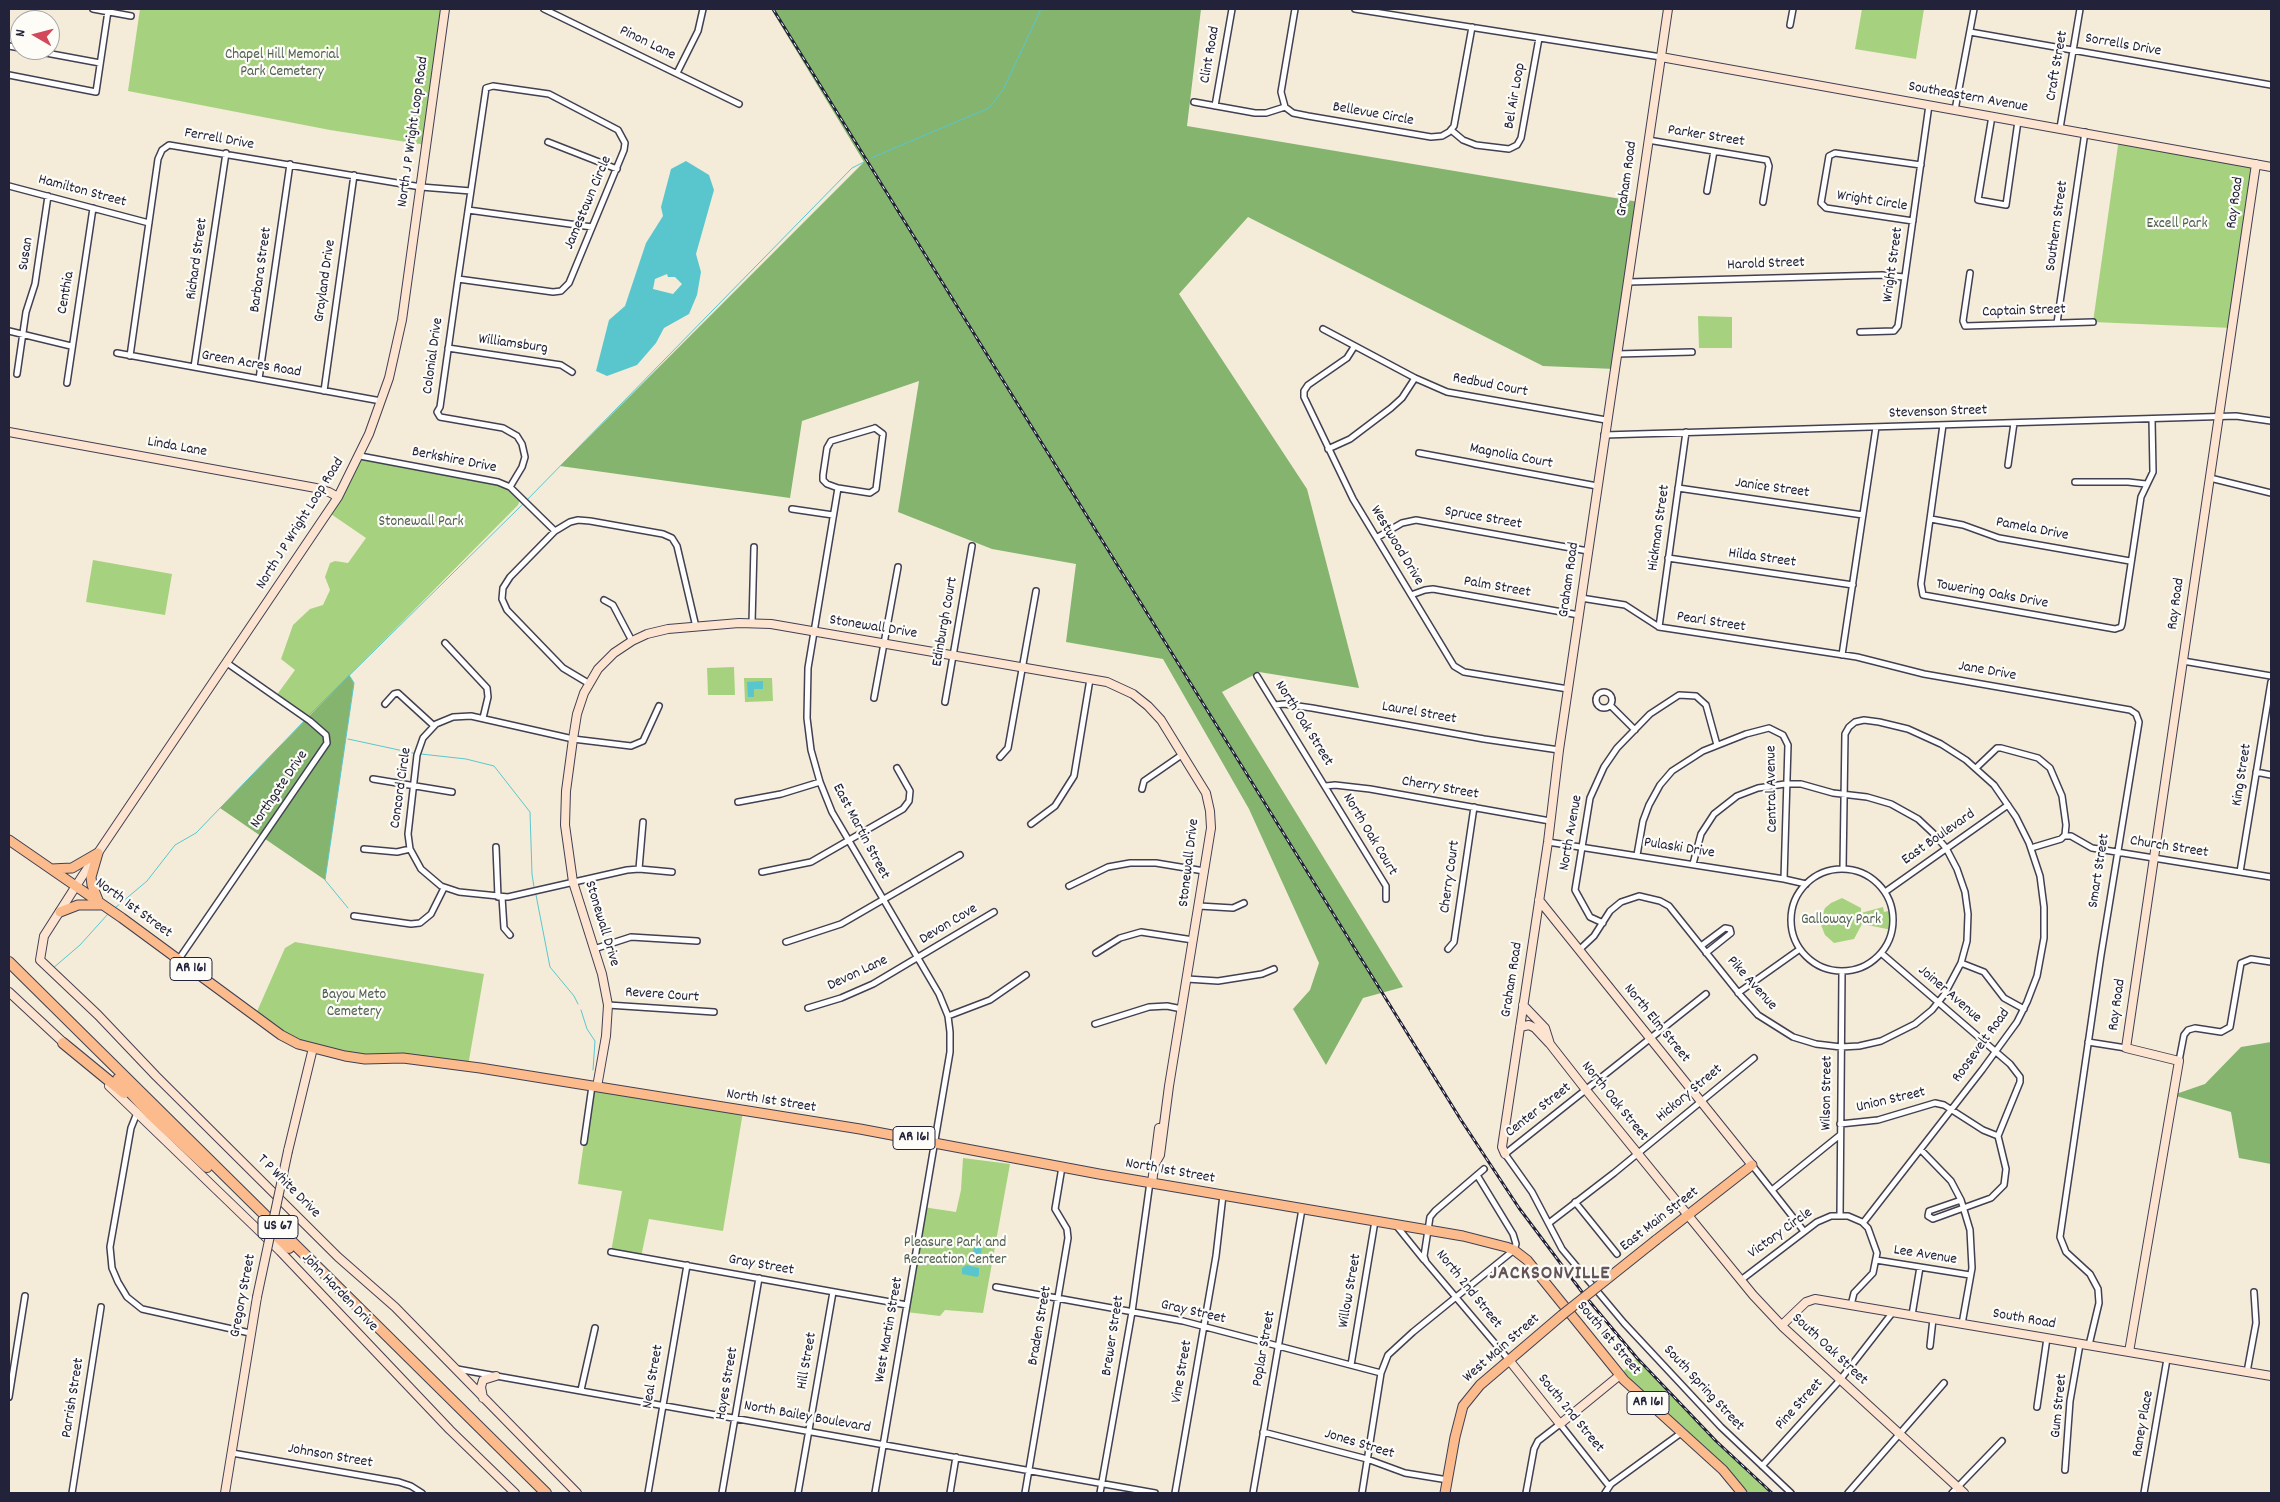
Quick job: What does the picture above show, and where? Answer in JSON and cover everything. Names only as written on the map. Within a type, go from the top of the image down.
[{"type":"highway","name":"US 67","points":[[9,962],[546,1493]]},
{"type":"highway","name":"US 67","points":[[9,971],[120,1080],[149,1113],[210,1170],[539,1493]]},
{"type":"highway","points":[[63,1043],[149,1113]]},
{"type":"main road","name":"North 1st Street","points":[[9,840],[101,903],[278,1033],[298,1044],[357,1058],[410,1059],[482,1068],[934,1142],[1062,1167],[1471,1237],[1514,1250],[1527,1260],[1562,1305]]},
{"type":"main road","points":[[51,869],[72,868],[98,853]]},
{"type":"main road","points":[[60,912],[78,905],[101,903],[94,892],[91,877],[98,853]]},
{"type":"main road","name":"East Main Street","points":[[1562,1315],[1752,1164]]},
{"type":"main road","name":"South 1st Street","points":[[1562,1305],[1620,1375],[1728,1475],[1742,1493]]},
{"type":"main road","name":"West Main Street","points":[[1446,1493],[1455,1437],[1463,1406],[1480,1384],[1562,1315]]},
{"type":"street","points":[[93,9],[131,16]]},
{"type":"street","name":"North J P Wright Loop Road","points":[[76,886],[338,497],[360,456],[382,402],[401,322],[445,9]]},
{"type":"street","name":"Pinon Lane","points":[[544,9],[739,104]]},
{"type":"street","points":[[677,73],[698,31],[703,9]]},
{"type":"street","name":"Clint Road","points":[[1215,106],[1232,9]]},
{"type":"street","points":[[1194,102],[1255,113],[1266,113],[1285,107],[1281,92],[1295,9]]},
{"type":"street","points":[[1355,9],[1372,10],[1661,57]]},
{"type":"street","name":"Graham Road","points":[[1505,1154],[1502,1147],[1548,842],[1559,750],[1606,420],[1668,9]]},
{"type":"street","points":[[1790,25],[1793,9]]},
{"type":"street","points":[[1956,110],[1974,9]]},
{"type":"street","name":"Craft Street","points":[[2060,128],[2080,9]]},
{"type":"street","points":[[9,75],[96,92],[108,12]]},
{"type":"street","points":[[1451,130],[1457,115],[1472,27]]},
{"type":"street","name":"Sorrells Drive","points":[[1970,32],[2271,85]]},
{"type":"street","name":"Bel Air Loop","points":[[1451,130],[1463,140],[1476,145],[1508,149],[1517,145],[1521,138],[1539,38]]},
{"type":"street","points":[[60,56],[100,63]]},
{"type":"street","name":"Southeastern Avenue","points":[[1661,57],[2271,167]]},
{"type":"street","name":"Jamestown Circle","points":[[458,279],[553,292],[561,291],[569,283],[626,143],[618,130],[549,94],[493,86],[486,88]]},
{"type":"street","name":"Colonial Drive","points":[[486,88],[440,407],[437,412],[440,417],[503,428],[517,436],[522,444],[525,456],[522,467],[510,487]]},
{"type":"street","name":"Wright Street","points":[[1860,332],[1888,332],[1896,330],[1898,326],[1929,105]]},
{"type":"street","name":"Bellevue Circle","points":[[1285,107],[1293,113],[1431,137],[1442,136],[1451,130]]},
{"type":"street","points":[[1992,116],[1978,200],[2006,205],[2018,121]]},
{"type":"street","name":"Southern Street","points":[[2057,323],[2084,132]]},
{"type":"street","name":"Parker Street","points":[[1648,140],[1767,160],[1770,166],[1763,202]]},
{"type":"street","points":[[548,142],[617,169]]},
{"type":"street","name":"Ferrell Drive","points":[[130,356],[158,158],[165,148],[176,145],[421,186]]},
{"type":"street","points":[[1707,191],[1714,151]]},
{"type":"street","name":"Richard Street","points":[[194,368],[226,153]]},
{"type":"street","name":"Wright Circle","points":[[1913,221],[1826,208],[1821,203],[1828,156],[1835,153],[1921,165]]},
{"type":"street","name":"Barbara Street","points":[[259,379],[290,164]]},
{"type":"street","name":"Ray Road","points":[[2126,1048],[2256,164]]},
{"type":"street","name":"Grayland Drive","points":[[324,391],[354,175]]},
{"type":"street","name":"Hamilton Street","points":[[9,186],[149,222]]},
{"type":"street","points":[[421,186],[471,191]]},
{"type":"street","name":"Susan","points":[[17,374],[26,312],[35,284],[48,196]]},
{"type":"street","name":"Centhia","points":[[67,383],[93,208]]},
{"type":"street","points":[[468,210],[592,227]]},
{"type":"street","name":"Captain Street","points":[[1970,273],[1963,318],[1965,326],[2093,322]]},
{"type":"street","name":"Harold Street","points":[[1628,282],[1882,275],[1904,277]]},
{"type":"street","name":"Redbud Court","points":[[1323,329],[1415,378],[1448,392],[1606,420]]},
{"type":"street","points":[[9,331],[71,346]]},
{"type":"street","name":"Westwood Drive","points":[[1354,347],[1347,358],[1308,385],[1304,391],[1304,397],[1353,499],[1378,537],[1454,666],[1458,670],[1568,689]]},
{"type":"street","name":"Williamsburg","points":[[448,348],[561,365],[572,372]]},
{"type":"street","points":[[1617,354],[1692,352]]},
{"type":"street","name":"Green Acres Road","points":[[116,353],[382,402]]},
{"type":"street","points":[[1328,449],[1350,439],[1391,408],[1402,398],[1415,378]]},
{"type":"street","name":"Stevenson Street","points":[[1604,436],[2236,416],[2271,421]]},
{"type":"street","points":[[2130,561],[2140,497],[2153,472],[2152,419]]},
{"type":"street","points":[[2008,465],[2014,423]]},
{"type":"street","name":"Towering Oaks Drive","points":[[1943,425],[1921,584],[1924,596],[2109,628],[2121,628],[2130,561]]},
{"type":"street","points":[[1842,656],[1876,427]]},
{"type":"street","points":[[875,428],[884,434],[876,488],[870,493],[838,488],[823,480],[827,448],[831,441],[875,428]]},
{"type":"street","name":"Linda Lane","points":[[9,432],[316,488],[330,492],[338,497]]},
{"type":"street","name":"Hickman Street","points":[[1658,627],[1686,432]]},
{"type":"street","name":"Magnolia Court","points":[[1419,453],[1597,486]]},
{"type":"street","name":"Berkshire Drive","points":[[360,456],[470,475],[498,482],[510,487],[556,532]]},
{"type":"street","points":[[2210,478],[2271,492]]},
{"type":"street","points":[[2075,482],[2146,484]]},
{"type":"street","name":"East Martin Street","points":[[838,488],[807,682],[807,718],[811,750],[820,782],[832,812],[939,994],[948,1016],[950,1052],[934,1142]]},
{"type":"street","name":"Janice Street","points":[[1678,488],[1863,515]]},
{"type":"street","points":[[792,509],[833,515]]},
{"type":"street","name":"Pamela Drive","points":[[1931,519],[1963,525],[2006,539],[2130,561]]},
{"type":"street","points":[[588,683],[563,668],[507,610],[502,599],[506,582],[556,532],[570,522],[578,520],[663,534],[672,538],[677,546],[696,627]]},
{"type":"street","name":"Spruce Street","points":[[1378,537],[1402,522],[1416,520],[1588,551]]},
{"type":"street","name":"Edinburgh Court","points":[[945,702],[972,546]]},
{"type":"street","points":[[752,623],[754,547]]},
{"type":"street","name":"Hilda Street","points":[[1668,558],[1853,585]]},
{"type":"street","points":[[874,698],[898,567]]},
{"type":"street","name":"Palm Street","points":[[1411,595],[1425,590],[1433,590],[1579,615]]},
{"type":"street","points":[[1000,757],[1008,748],[1036,591]]},
{"type":"street","name":"Pearl Street","points":[[1581,598],[1625,605],[1658,627],[1842,656]]},
{"type":"street","points":[[604,600],[613,605],[632,641]]},
{"type":"street","name":"Stonewall Drive","points":[[595,1087],[606,1036],[608,1005],[604,982],[573,882],[567,850],[565,812],[573,739],[580,703],[588,683],[604,662],[632,641],[660,631],[752,623],[953,655],[1115,685],[1140,699],[1161,720],[1206,793],[1209,803],[1211,828],[1164,1114],[1160,1155],[1156,1162],[1151,1182]]},
{"type":"street","points":[[445,643],[487,688],[488,697],[483,718]]},
{"type":"street","name":"Jane Drive","points":[[1842,656],[1857,657],[1924,674],[2128,710]]},
{"type":"street","points":[[2183,661],[2271,676]]},
{"type":"street","name":"Northgate Drive","points":[[179,959],[326,745],[326,735],[310,721],[227,663]]},
{"type":"street","name":"North Oak Street","points":[[1258,676],[1326,786]]},
{"type":"street","points":[[1032,824],[1055,806],[1074,776],[1090,679]]},
{"type":"street","name":"King Street","points":[[2240,872],[2271,682]]},
{"type":"street","points":[[385,704],[394,694],[398,693],[433,725],[453,717],[483,718],[573,739],[622,746],[637,745],[643,741],[659,706]]},
{"type":"street","name":"North Avenue","points":[[1603,923],[1590,917],[1575,890],[1587,810],[1594,786],[1617,748],[1650,714],[1673,697],[1692,694],[1706,705],[1718,745]]},
{"type":"street","name":"Laurel Street","points":[[1275,705],[1284,704],[1312,708],[1484,739],[1559,750]]},
{"type":"street","points":[[1610,706],[1635,730]]},
{"type":"street","name":"Smart Street","points":[[2089,1345],[2099,1303],[2098,1289],[2090,1274],[2066,1252],[2060,1237],[2088,1042],[2138,722],[2136,714],[2128,710]]},
{"type":"street","name":"Roosevelt Road","points":[[1843,869],[1845,734],[1849,727],[1860,720],[1894,725],[1924,736],[1956,753],[1994,785],[2023,830],[2031,848],[2043,891],[2045,922],[2037,976],[2024,1009],[1996,1052],[1863,1223]]},
{"type":"street","name":"Concord Circle","points":[[433,725],[419,746],[408,825],[410,849],[421,869],[444,888],[459,892],[500,897],[639,868],[672,872]]},
{"type":"street","name":"Central Avenue","points":[[1637,855],[1646,812],[1660,785],[1681,764],[1718,745],[1764,729],[1779,732],[1788,745],[1784,879]]},
{"type":"street","points":[[1976,768],[1997,748],[2030,756],[2043,762],[2053,773],[2062,796],[2066,825],[2065,836],[2031,848]]},
{"type":"street","points":[[1142,789],[1144,781],[1183,754]]},
{"type":"street","points":[[762,872],[811,862],[848,842],[907,805],[910,796],[909,789],[897,768]]},
{"type":"street","points":[[2256,772],[2271,775]]},
{"type":"street","points":[[374,779],[452,792]]},
{"type":"street","points":[[738,802],[780,794],[820,782]]},
{"type":"street","name":"Pike Avenue","points":[[1579,950],[1594,936],[1610,911],[1621,902],[1639,896],[1652,898],[1669,906],[1738,993],[1758,1015],[1782,1032],[1810,1043],[1841,1047],[1868,1044],[1893,1036],[1924,1018],[1952,984],[1961,963],[1968,935],[1968,906],[1961,878],[1946,848],[1925,825],[1899,807],[1867,797],[1843,794],[1801,784],[1786,784],[1747,792],[1722,806],[1710,819],[1702,834],[1693,864]]},
{"type":"street","name":"Cherry Street","points":[[1326,786],[1335,785],[1361,788],[1550,821]]},
{"type":"street","name":"North Oak Court","points":[[1326,786],[1386,886],[1386,898]]},
{"type":"street","name":"East Boulevard","points":[[1884,892],[2008,805]]},
{"type":"street","name":"Cherry Court","points":[[1448,949],[1454,942],[1474,807]]},
{"type":"street","points":[[639,868],[643,822]]},
{"type":"street","name":"Church Street","points":[[2065,836],[2071,836],[2092,848],[2271,877]]},
{"type":"street","name":"Pulaski Drive","points":[[1548,842],[1693,864],[1806,884]]},
{"type":"street","points":[[496,847],[504,928],[510,935]]},
{"type":"street","points":[[364,849],[396,852],[410,849]]},
{"type":"street","points":[[786,942],[832,928],[960,855]]},
{"type":"street","points":[[1069,886],[1108,867],[1130,863],[1156,863],[1204,871]]},
{"type":"street","points":[[1843,869],[1852,870],[1869,877],[1884,892],[1891,906],[1893,921],[1890,938],[1882,953],[1861,968],[1842,972],[1816,964],[1800,949],[1793,933],[1791,916],[1796,899],[1806,884],[1820,874],[1843,869]]},
{"type":"street","name":"T P White Drive","points":[[76,886],[42,942],[43,950],[40,960],[88,1004],[156,1076],[338,1257],[395,1307],[576,1493]]},
{"type":"street","points":[[354,916],[411,924],[420,923],[431,914],[444,888]]},
{"type":"street","name":"North Elm Street","points":[[1539,900],[1752,1164]]},
{"type":"street","points":[[1199,906],[1233,908],[1244,903]]},
{"type":"street","name":"Devon Cove","points":[[918,958],[994,912]]},
{"type":"street","points":[[1701,946],[1725,928],[1730,929],[1731,933],[1706,953]]},
{"type":"street","points":[[1096,953],[1120,938],[1141,932],[1193,940]]},
{"type":"street","points":[[594,949],[632,938],[696,941]]},
{"type":"street","points":[[1738,993],[1800,949]]},
{"type":"street","name":"Joiner Avenue","points":[[1882,953],[2018,1072],[2020,1080],[2004,1125],[1998,1136]]},
{"type":"street","name":"Devon Lane","points":[[808,1008],[857,992],[918,958]]},
{"type":"street","points":[[2130,1352],[2184,1035],[2188,1030],[2195,1028],[2221,1032],[2230,1027],[2240,966],[2247,959],[2271,962]]},
{"type":"street","points":[[1961,963],[1984,972],[2004,998],[2024,1009]]},
{"type":"street","points":[[1187,979],[1218,981],[1262,974],[1274,969]]},
{"type":"street","name":"Wilson Street","points":[[1840,1215],[1842,972]]},
{"type":"street","points":[[948,1016],[990,1000],[1026,975]]},
{"type":"street","name":"John Harden Drive","points":[[9,992],[280,1251],[450,1430],[515,1493]]},
{"type":"street","name":"Center Street","points":[[1505,1154],[1706,994]]},
{"type":"street","name":"North Oak Street","points":[[1523,1004],[1545,1028],[1550,1044],[1686,1216]]},
{"type":"street","name":"Revere Court","points":[[608,1005],[714,1012]]},
{"type":"street","points":[[1095,1024],[1149,1007],[1167,1006],[1182,1009]]},
{"type":"street","points":[[1520,1027],[1529,1025],[1535,1028],[1550,1044]]},
{"type":"street","points":[[2088,1042],[2126,1048],[2179,1061]]},
{"type":"street","name":"Gregory Street","points":[[225,1493],[257,1297],[288,1151],[313,1048]]},
{"type":"street","name":"Hickory Street","points":[[1549,1223],[1638,1154],[1754,1058]]},
{"type":"street","points":[[584,1142],[595,1087]]},
{"type":"street","name":"Union Street","points":[[1840,1124],[1878,1120],[1935,1103],[1951,1109],[1983,1130],[1998,1136]]},
{"type":"street","points":[[137,1113],[131,1128],[110,1247],[112,1268],[122,1291],[142,1309],[250,1333]]},
{"type":"street","points":[[1772,1190],[1840,1135]]},
{"type":"street","points":[[1961,1200],[1929,1211],[1928,1216],[1933,1218],[1995,1196],[2006,1181],[2006,1169],[1998,1136]]},
{"type":"street","name":"West Martin Street","points":[[875,1493],[934,1142]]},
{"type":"street","points":[[1921,1150],[1951,1181],[1963,1207],[1972,1246],[1970,1275],[1962,1324]]},
{"type":"street","name":"South Spring Street","points":[[1505,1154],[1532,1192],[1562,1249],[1696,1401],[1791,1493]]},
{"type":"street","points":[[1752,1164],[1803,1230]]},
{"type":"street","name":"Braden Street","points":[[1025,1493],[1068,1238],[1067,1229],[1055,1209],[1062,1167]]},
{"type":"street","name":"North 2nd Street","points":[[1484,1169],[1435,1210],[1430,1217],[1424,1252],[1426,1262],[1509,1360]]},
{"type":"street","points":[[1362,1493],[1381,1373],[1393,1349],[1514,1250],[1516,1244],[1513,1234],[1476,1175]]},
{"type":"street","name":"Brewer Street","points":[[1100,1493],[1132,1312],[1151,1182]]},
{"type":"street","name":"Vine Street","points":[[1175,1493],[1216,1256],[1223,1195]]},
{"type":"street","points":[[1575,1202],[1617,1254]]},
{"type":"street","name":"Poplar Street","points":[[1252,1493],[1302,1209]]},
{"type":"street","points":[[1840,1215],[1863,1223],[1876,1247],[1876,1260],[1871,1276],[1854,1293],[1851,1305]]},
{"type":"street","name":"Victory Circle","points":[[1741,1280],[1803,1230],[1822,1219],[1840,1215]]},
{"type":"street","name":"South Oak Street","points":[[1686,1216],[1782,1325],[1899,1434],[1955,1490],[1964,1493]]},
{"type":"street","name":"Willow Street","points":[[1351,1365],[1375,1221]]},
{"type":"street","points":[[1394,1224],[1426,1262]]},
{"type":"street","name":"Gray Street","points":[[611,1252],[907,1305]]},
{"type":"street","name":"Lee Avenue","points":[[1876,1260],[1970,1275]]},
{"type":"street","name":"Neal Street","points":[[648,1493],[686,1266]]},
{"type":"street","points":[[1912,1315],[1920,1267]]},
{"type":"street","name":"Hayes Street","points":[[722,1493],[759,1278]]},
{"type":"street","name":"Gray Street","points":[[996,1287],[1183,1321],[1203,1328],[1381,1373]]},
{"type":"street","name":"Hill Street","points":[[798,1493],[833,1292]]},
{"type":"street","points":[[2247,1372],[2256,1323],[2254,1292]]},
{"type":"street","points":[[9,1398],[25,1296]]},
{"type":"street","name":"South Road","points":[[1782,1325],[1811,1300],[1912,1315],[2271,1376]]},
{"type":"street","name":"Parrish Street","points":[[72,1493],[101,1307]]},
{"type":"street","name":"Pine Street","points":[[1762,1466],[1840,1380],[1893,1312]]},
{"type":"street","points":[[1930,1346],[1933,1319]]},
{"type":"street","points":[[581,1390],[595,1328]]},
{"type":"street","points":[[2037,1407],[2047,1338]]},
{"type":"street","name":"Gum Street","points":[[2065,1470],[2070,1401],[2080,1344]]},
{"type":"street","name":"Raney Place","points":[[2144,1493],[2168,1359]]},
{"type":"street","name":"South 2nd Street","points":[[1509,1360],[1609,1486]]},
{"type":"street","name":"North Bailey Boulevard","points":[[455,1368],[1156,1493]]},
{"type":"street","points":[[1526,1493],[1535,1446],[1538,1441],[1620,1375]]},
{"type":"street","points":[[483,1398],[481,1387],[483,1380],[496,1376]]},
{"type":"street","points":[[1848,1493],[1944,1383]]},
{"type":"street","name":"Jones Street","points":[[1263,1432],[1368,1459],[1405,1473],[1448,1480]]},
{"type":"street","points":[[1605,1493],[1609,1486],[1681,1433]]},
{"type":"street","points":[[1955,1490],[2002,1440]]},
{"type":"street","name":"Johnson Street","points":[[232,1453],[399,1482],[411,1486],[422,1493]]},
{"type":"street","points":[[950,1493],[956,1457]]},
{"type":"green space","name":"Chapel Hill Memorial Park Cemetery","points":[[140,9],[445,9],[426,145],[330,130],[128,91]]},
{"type":"green space","points":[[771,9],[1201,9],[1187,126],[1639,202],[1615,369],[1543,366],[1248,217],[1179,294],[1307,489],[1359,688],[1259,672],[1222,692],[1403,987],[1363,998],[1326,1065],[1293,1009],[1310,990],[1319,963],[1249,809],[1163,659],[1066,642],[1076,564],[992,549],[898,512],[919,381],[802,421],[790,498],[560,466],[864,162]]},
{"type":"green space","points":[[1862,9],[1924,9],[1916,59],[1855,49]]},
{"type":"green space","name":"Excell Park","points":[[2119,138],[2256,164],[2232,328],[2093,322]]},
{"type":"green space","points":[[1698,316],[1732,317],[1732,348],[1699,348]]},
{"type":"green space","name":"Stonewall Park","points":[[360,456],[498,482],[521,498],[518,505],[307,718],[276,696],[295,670],[281,659],[293,625],[310,609],[323,605],[330,590],[325,577],[330,563],[335,561],[348,563],[366,538],[328,512]]},
{"type":"green space","points":[[93,560],[172,574],[165,615],[86,602]]},
{"type":"green space","points":[[734,667],[735,695],[708,695],[707,668]]},
{"type":"green space","points":[[349,675],[354,683],[325,880],[220,808]]},
{"type":"green space","points":[[744,678],[772,678],[773,701],[745,702]]},
{"type":"green space","name":"Galloway Park","points":[[1842,898],[1861,908],[1861,913],[1883,907],[1884,912],[1892,910],[1892,930],[1862,924],[1854,939],[1834,943],[1825,935],[1821,925],[1822,916],[1825,908]]},
{"type":"green space","name":"Bayou Meto Cemetery","points":[[295,942],[484,974],[468,1066],[365,1059],[298,1044],[255,1016],[285,948]]},
{"type":"green space","points":[[2271,1042],[2271,1164],[2239,1158],[2231,1112],[2173,1095],[2205,1084],[2241,1047]]},
{"type":"green space","points":[[592,1086],[743,1112],[723,1231],[649,1219],[641,1257],[611,1252],[622,1191],[578,1184]]},
{"type":"green space","name":"Pleasure Park and Recreation Center","points":[[963,1158],[1010,1164],[983,1313],[945,1310],[940,1316],[906,1312],[923,1207],[956,1212],[961,1190]]},
{"type":"green space","points":[[1637,1358],[1716,1441],[1772,1493],[1742,1493],[1620,1375]]},
{"type":"water","points":[[686,161],[709,175],[714,190],[696,254],[701,272],[697,295],[689,314],[664,328],[656,343],[637,365],[607,376],[596,371],[609,320],[625,306],[646,243],[663,216],[661,207],[671,169]],"holes":[[[667,274],[668,277],[675,277],[682,284],[673,294],[653,289],[655,279]]]},
{"type":"water","points":[[763,681],[763,689],[754,689],[754,697],[748,697],[747,682]]},
{"type":"water","points":[[974,1247],[982,1248],[979,1264],[971,1263]]},
{"type":"water","points":[[967,1265],[979,1268],[979,1275],[977,1277],[962,1274],[962,1268]]},
{"type":"waterway","points":[[871,158],[989,108],[1003,90],[1041,9]]},
{"type":"waterway","points":[[526,501],[852,168],[864,162]]},
{"type":"waterway","points":[[307,717],[523,504]]},
{"type":"waterway","points":[[348,908],[325,880],[354,683],[349,675]]},
{"type":"waterway","points":[[115,908],[147,881],[175,845],[196,833],[305,720]]},
{"type":"waterway","points":[[348,739],[413,753]]},
{"type":"waterway","points":[[421,754],[466,759],[494,766],[530,812],[534,887]]},
{"type":"waterway","points":[[536,895],[550,967],[574,996],[578,1004]]},
{"type":"waterway","points":[[52,969],[80,945],[108,914]]},
{"type":"waterway","points":[[581,1010],[587,1029],[595,1041],[593,1070]]},
{"type":"railway","points":[[773,9],[1461,1120],[1519,1208],[1585,1296],[1637,1358],[1716,1441],[1772,1493]]},
{"type":"district","name":"JACKSONVILLE","points":[[1550,1275]]}]
